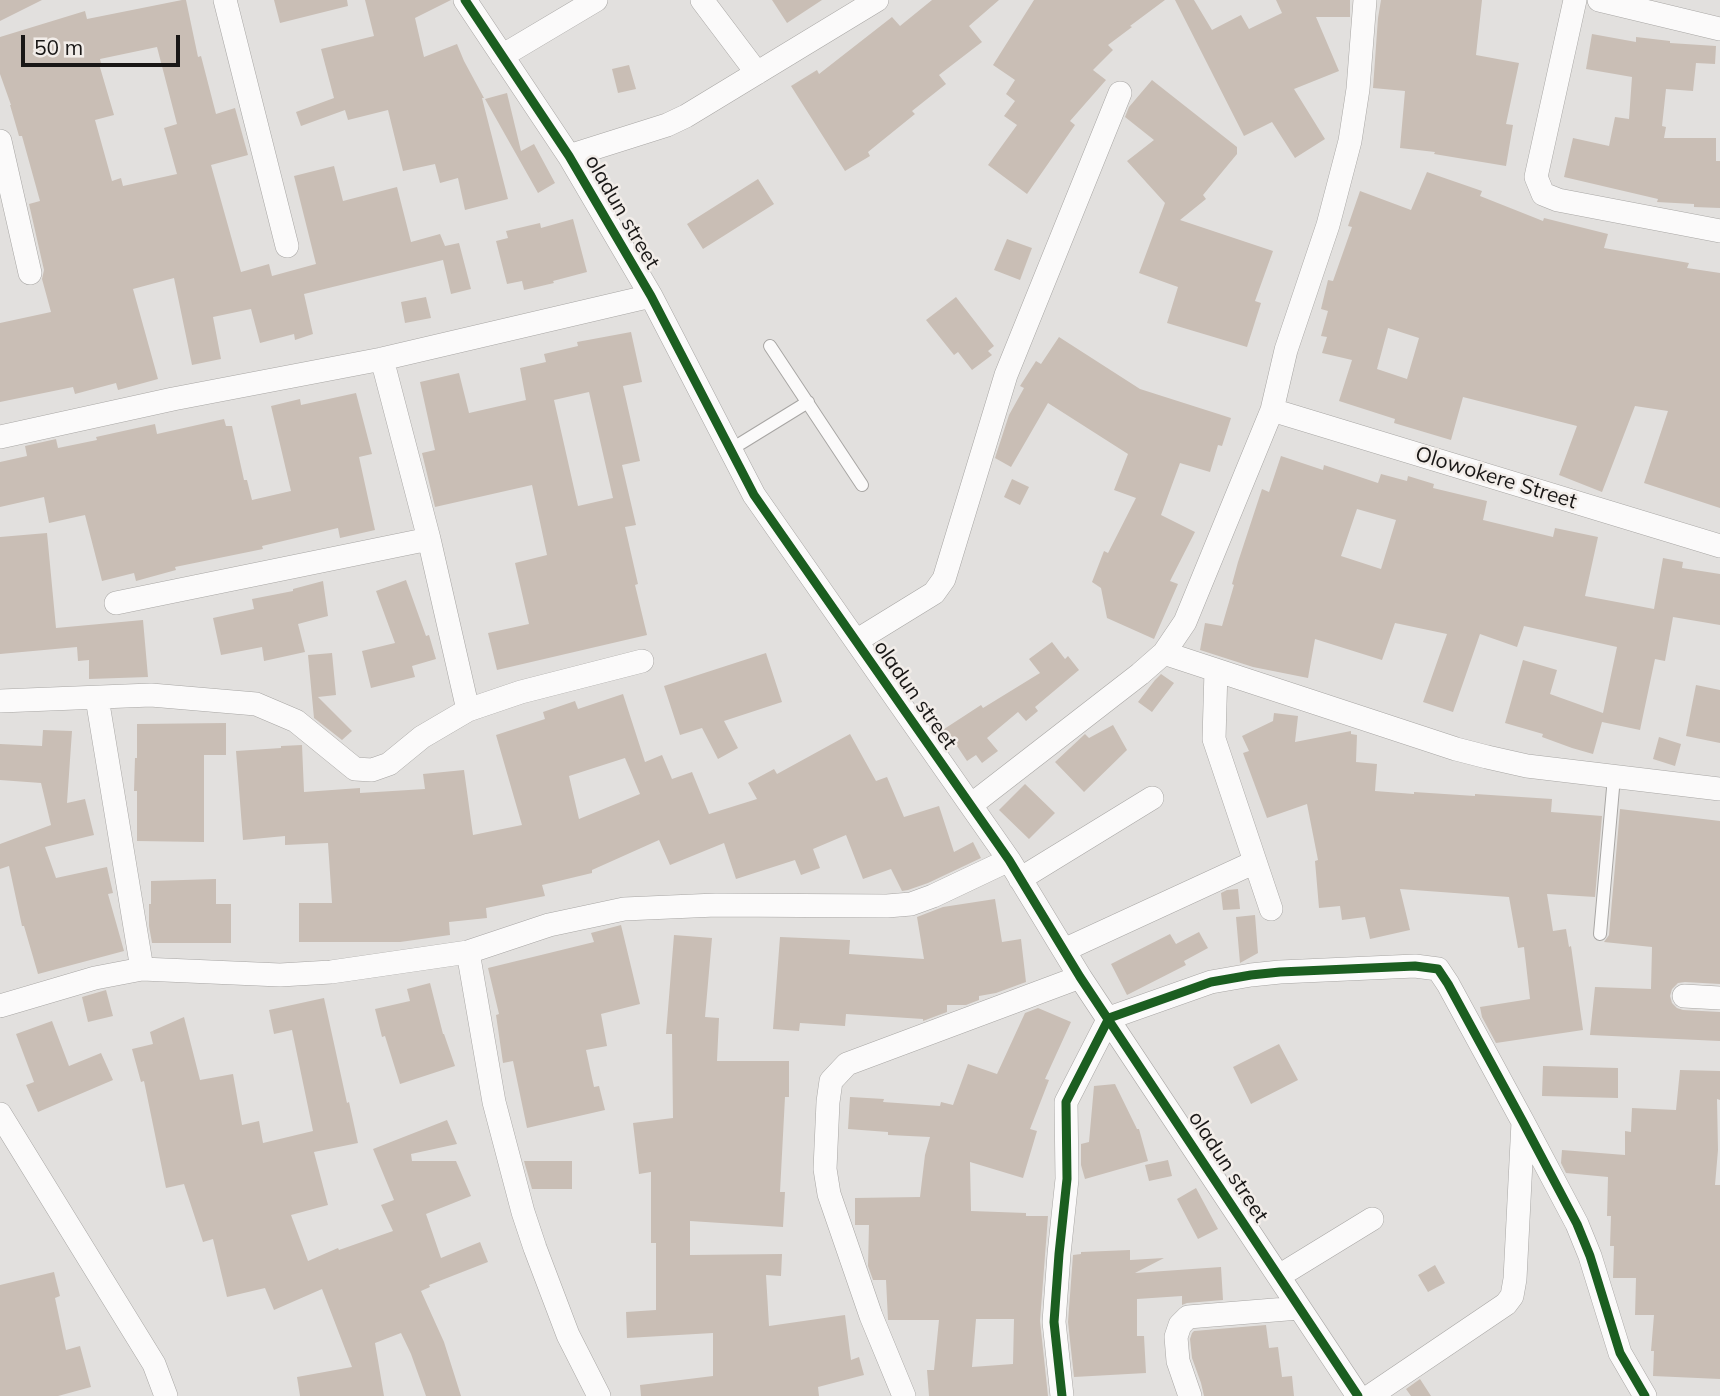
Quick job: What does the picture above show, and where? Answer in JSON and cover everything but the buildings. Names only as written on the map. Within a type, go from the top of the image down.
[{"type":"street","points":[[225,0],[287,246]]},
{"type":"street","name":"oladun street","points":[[465,0],[569,156],[651,296],[754,495],[1015,870],[1080,977],[1358,1396]]},
{"type":"street","points":[[502,56],[596,0]]},
{"type":"street","points":[[702,0],[757,73]]},
{"type":"street","points":[[569,156],[667,125],[877,0]]},
{"type":"street","points":[[971,805],[1140,674],[1164,653],[1185,622],[1272,410],[1286,350],[1328,225],[1350,141],[1359,89],[1365,0]]},
{"type":"street","points":[[1575,0],[1536,177],[1543,194],[1558,200],[1720,231]]},
{"type":"street","points":[[1599,0],[1720,29]]},
{"type":"street","points":[[856,641],[934,593],[944,579],[1006,375],[1120,93]]},
{"type":"street","points":[[0,141],[30,274]]},
{"type":"street","points":[[0,437],[173,398],[382,359],[651,296]]},
{"type":"street","points":[[382,359],[429,539],[468,710]]},
{"type":"street","name":"Olowokere Street","points":[[1272,410],[1720,546]]},
{"type":"street","points":[[116,603],[429,539]]},
{"type":"street","points":[[1164,653],[1456,749],[1527,766],[1720,789]]},
{"type":"street","points":[[0,701],[150,695],[256,704],[296,721],[355,769],[372,770],[389,764],[422,737],[468,710],[521,692],[642,661]]},
{"type":"street","points":[[1216,670],[1214,739],[1270,909]]},
{"type":"street","points":[[97,698],[142,969]]},
{"type":"street","points":[[0,1006],[95,978],[142,969],[279,975],[331,972],[468,952],[549,925],[624,909],[716,905],[911,904],[1015,870],[1152,798]]},
{"type":"street","points":[[1064,950],[1255,862]]},
{"type":"street","points":[[468,952],[494,1102],[523,1212],[568,1335],[599,1396]]},
{"type":"street","points":[[1062,1396],[1054,1322],[1067,1179],[1066,1102],[1109,1018],[1212,982],[1251,975],[1415,966],[1438,969],[1523,1122],[1577,1224],[1590,1256],[1620,1353],[1645,1396]]},
{"type":"street","points":[[904,1396],[871,1316],[829,1194],[825,1169],[831,1081],[847,1064],[1080,977]]},
{"type":"street","points":[[1684,996],[1720,998]]},
{"type":"street","points":[[0,1114],[170,1394]]},
{"type":"street","points":[[1370,1396],[1506,1304],[1512,1296],[1523,1122]]},
{"type":"street","points":[[1279,1276],[1372,1219]]},
{"type":"street","points":[[1190,1396],[1178,1361],[1176,1338],[1180,1325],[1188,1317],[1299,1307]]},
{"type":"lane","points":[[770,346],[862,485]]},
{"type":"lane","points":[[730,450],[808,402]]},
{"type":"lane","points":[[1600,934],[1614,776]]},
{"type":"cycle path","points":[[465,0],[569,156],[651,296],[754,495],[1009,860],[1080,977],[1358,1396]]},
{"type":"cycle path","points":[[1062,1396],[1054,1322],[1067,1179],[1066,1102],[1109,1018],[1211,982],[1251,975],[1415,966],[1438,969],[1523,1122],[1577,1224],[1590,1256],[1620,1353],[1645,1396]]}]
